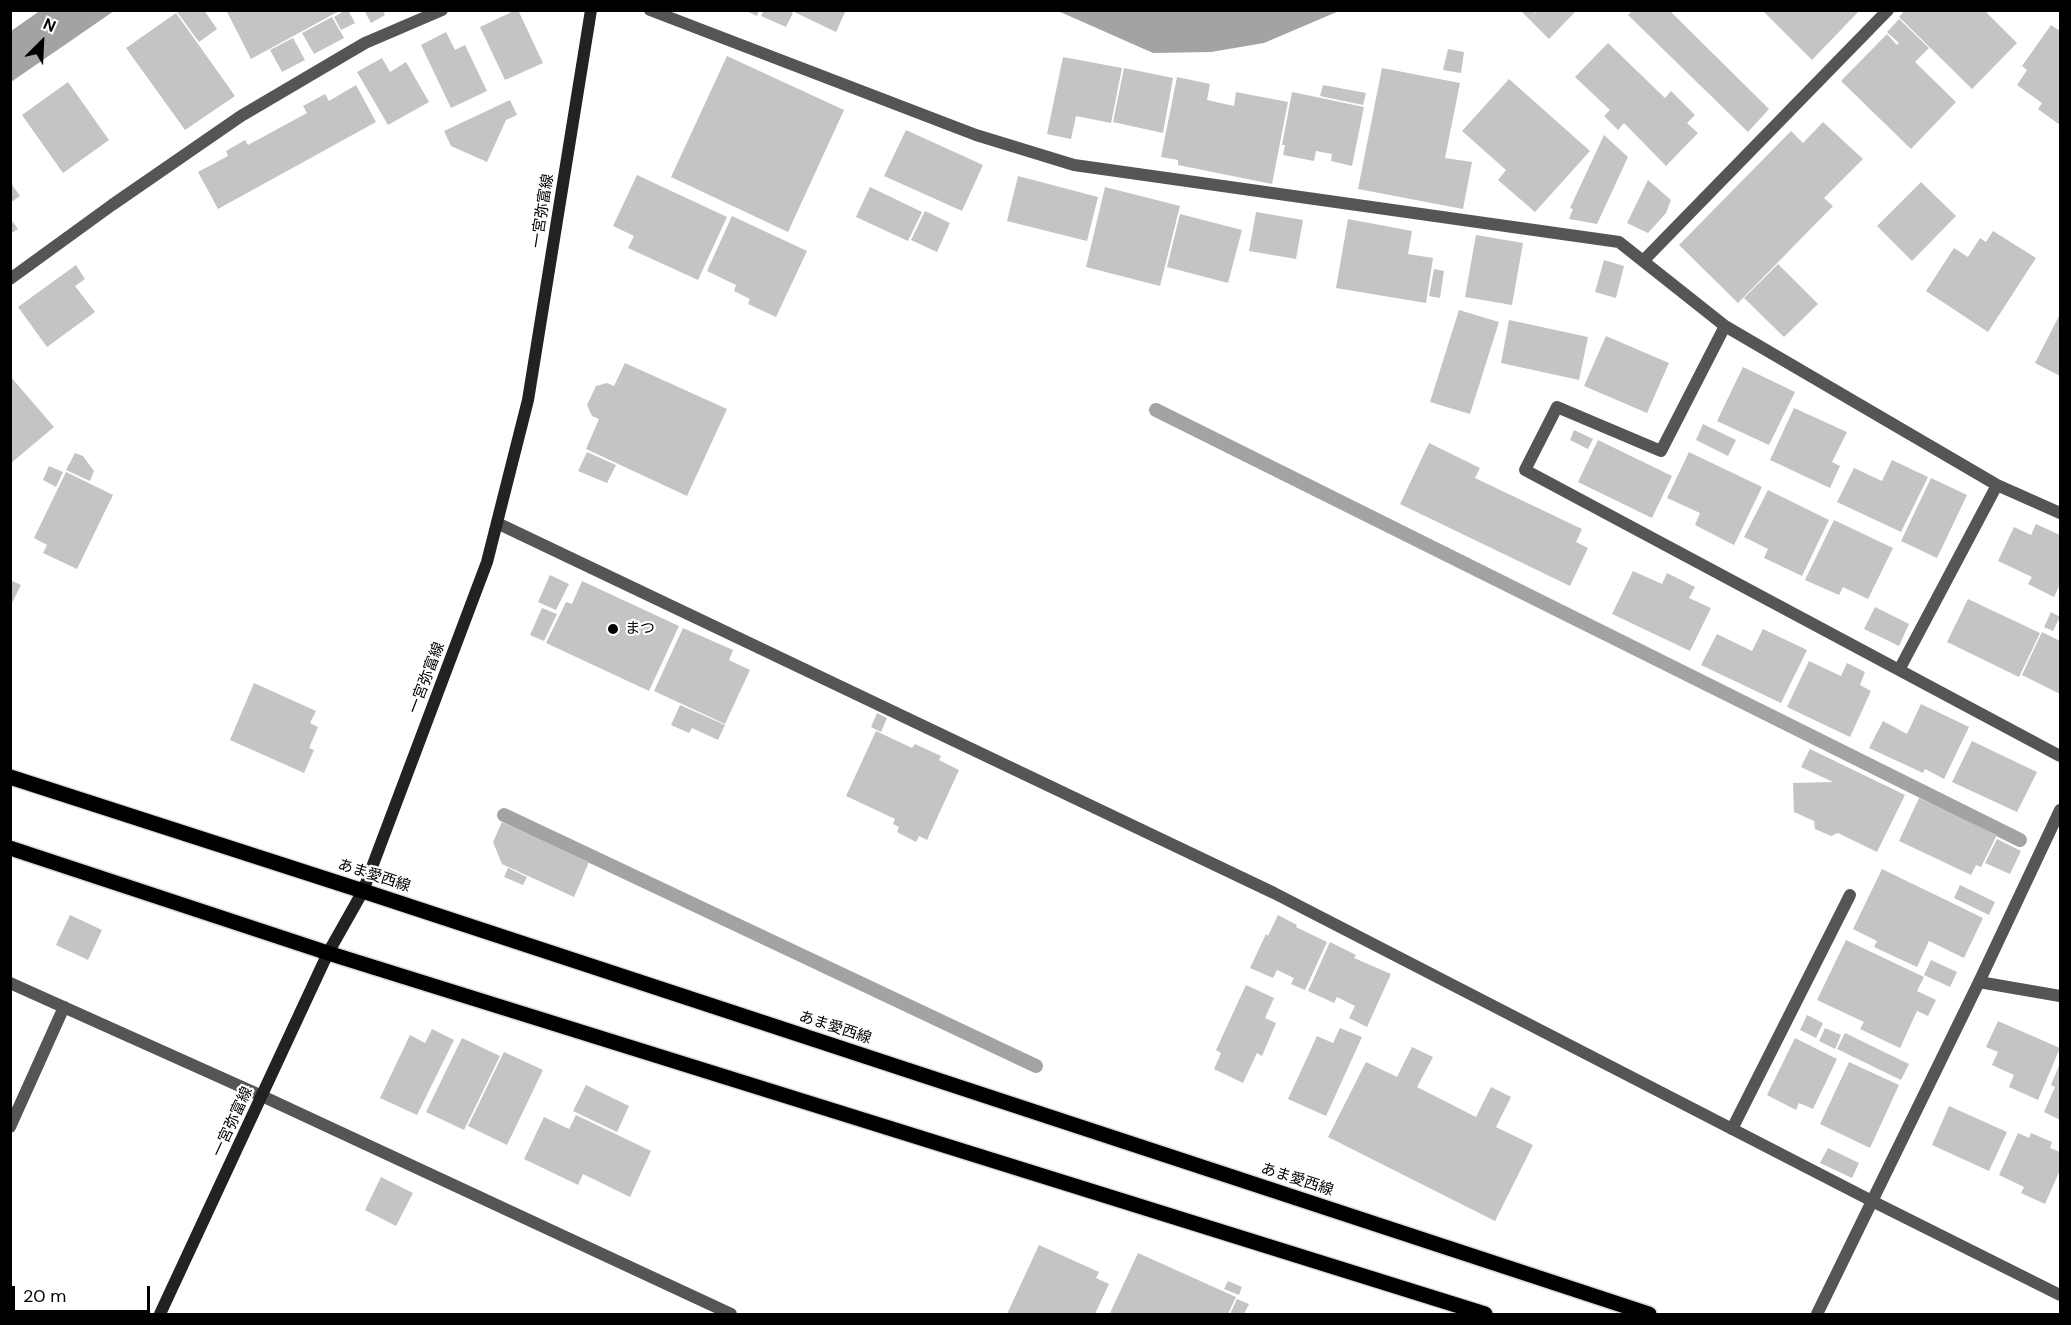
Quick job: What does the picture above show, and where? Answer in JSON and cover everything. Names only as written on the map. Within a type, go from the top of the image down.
[{"type":"main road","name":"一宮弥富線","points":[[160,1314],[328,953],[363,891],[487,562],[528,400],[591,10]]},
{"type":"main road","name":"あま愛西線","points":[[10,777],[1649,1314]]},
{"type":"main road","points":[[10,848],[328,953],[1485,1314]]},
{"type":"street","points":[[10,279],[241,116],[365,43],[442,10]]},
{"type":"street","points":[[650,10],[976,135],[1074,165],[1619,242],[1725,326],[1997,485],[2061,513]]},
{"type":"street","points":[[1643,261],[1888,10]]},
{"type":"street","points":[[1725,326],[1660,451],[1557,407],[1525,470],[2061,756]]},
{"type":"street","points":[[1899,670],[1997,485]]},
{"type":"street","points":[[497,523],[1275,893],[1872,1201],[2061,1295]]},
{"type":"street","points":[[1816,1314],[2061,810]]},
{"type":"street","points":[[1732,1129],[1850,895]]},
{"type":"street","points":[[1979,982],[2061,996]]},
{"type":"street","points":[[10,983],[262,1096],[731,1314]]},
{"type":"street","points":[[10,1127],[64,1007]]},
{"type":"shaded area","points":[[41,10],[114,11],[11,82],[11,31]]},
{"type":"shaded area","points":[[1058,11],[1339,11],[1264,43],[1211,52],[1153,53]]},
{"type":"building","points":[[204,10],[217,29],[199,42],[177,12]]},
{"type":"building","points":[[226,10],[341,10],[251,59]]},
{"type":"building","points":[[346,10],[355,23],[341,30],[334,17]]},
{"type":"building","points":[[364,10],[383,10],[385,15],[371,23]]},
{"type":"building","points":[[516,10],[543,63],[505,80],[480,27]]},
{"type":"building","points":[[744,10],[759,10],[757,16]]},
{"type":"building","points":[[764,10],[787,10],[793,13],[786,27],[761,16]]},
{"type":"building","points":[[790,10],[846,10],[836,32]]},
{"type":"building","points":[[1520,10],[1537,10],[1531,18],[1538,10],[1577,10],[1549,39]]},
{"type":"building","points":[[1633,10],[1669,10],[1769,109],[1748,132],[1628,15]]},
{"type":"building","points":[[1762,10],[1860,10],[1812,60]]},
{"type":"building","points":[[1905,10],[1984,10],[2017,43],[1972,89],[1899,17]]},
{"type":"building","points":[[176,13],[235,96],[185,130],[126,48]]},
{"type":"building","points":[[332,17],[344,38],[314,54],[302,33]]},
{"type":"building","points":[[1899,19],[1929,48],[1915,62],[1956,102],[1911,149],[1841,81],[1887,34],[1897,45],[1899,43],[1887,32]]},
{"type":"building","points":[[2051,25],[2060,31],[2060,125],[2038,109],[2042,103],[2017,85],[2027,70],[2022,66]]},
{"type":"building","points":[[446,32],[455,50],[465,45],[487,91],[451,108],[421,45]]},
{"type":"building","points":[[293,38],[305,60],[282,72],[270,50]]},
{"type":"building","points":[[1608,43],[1665,98],[1671,91],[1695,115],[1687,123],[1698,133],[1666,166],[1624,123],[1618,130],[1604,116],[1610,110],[1575,77]]},
{"type":"building","points":[[1448,49],[1464,52],[1461,73],[1443,70]]},
{"type":"building","points":[[727,56],[844,110],[788,232],[671,177]]},
{"type":"building","points":[[1063,57],[1122,68],[1111,123],[1076,116],[1071,139],[1047,134]]},
{"type":"building","points":[[382,58],[390,72],[406,62],[429,102],[388,125],[357,72]]},
{"type":"building","points":[[1124,68],[1173,78],[1163,133],[1113,122]]},
{"type":"building","points":[[1382,68],[1460,83],[1445,158],[1472,162],[1463,209],[1358,189]]},
{"type":"building","points":[[1177,77],[1210,84],[1207,100],[1234,106],[1236,92],[1288,102],[1272,184],[1178,165],[1178,160],[1161,157]]},
{"type":"building","points":[[1509,79],[1590,151],[1535,212],[1498,180],[1506,170],[1462,131]]},
{"type":"building","points":[[68,82],[109,140],[63,173],[22,115]]},
{"type":"building","points":[[356,85],[376,122],[218,209],[198,172],[228,156],[226,151],[245,140],[248,145],[307,113],[303,106],[325,94],[329,101]]},
{"type":"building","points":[[1323,85],[1366,93],[1363,105],[1320,96]]},
{"type":"building","points":[[1292,92],[1364,107],[1352,166],[1331,161],[1332,154],[1316,151],[1314,161],[1283,155],[1285,145],[1282,145]]},
{"type":"building","points":[[510,100],[517,115],[506,120],[487,162],[451,146],[444,131]]},
{"type":"building","points":[[1823,122],[1863,159],[1824,198],[1833,206],[1738,303],[1679,245],[1791,131],[1803,143]]},
{"type":"building","points":[[906,130],[983,165],[962,211],[884,176]]},
{"type":"building","points":[[1604,135],[1628,157],[1597,224],[1569,219],[1573,209],[1570,208]]},
{"type":"building","points":[[637,175],[727,217],[698,280],[628,248],[634,236],[613,226]]},
{"type":"building","points":[[1018,176],[1098,197],[1087,241],[1007,221]]},
{"type":"building","points":[[1648,180],[1671,200],[1666,213],[1648,233],[1627,223]]},
{"type":"building","points":[[10,182],[20,196],[10,203]]},
{"type":"building","points":[[1921,182],[1956,216],[1912,261],[1877,226]]},
{"type":"building","points":[[870,187],[922,212],[908,241],[856,217]]},
{"type":"building","points":[[1105,187],[1180,206],[1160,286],[1086,267]]},
{"type":"building","points":[[925,211],[950,223],[937,252],[911,240]]},
{"type":"building","points":[[1256,212],[1303,220],[1296,259],[1249,251]]},
{"type":"building","points":[[1180,214],[1242,230],[1228,283],[1167,267]]},
{"type":"building","points":[[732,216],[807,251],[776,317],[748,304],[750,299],[734,291],[736,285],[707,271]]},
{"type":"building","points":[[10,218],[18,229],[10,234]]},
{"type":"building","points":[[1348,219],[1412,231],[1408,254],[1433,258],[1426,303],[1336,288]]},
{"type":"building","points":[[1993,231],[2036,258],[1988,332],[1926,291],[1954,248],[1968,257],[1980,238],[1986,242]]},
{"type":"building","points":[[1476,235],[1523,243],[1512,305],[1465,297]]},
{"type":"building","points":[[1604,260],[1624,266],[1616,298],[1595,292]]},
{"type":"building","points":[[1778,264],[1818,304],[1784,337],[1744,298]]},
{"type":"building","points":[[76,265],[85,279],[75,286],[95,312],[47,347],[18,307]]},
{"type":"building","points":[[1434,269],[1444,271],[1440,298],[1429,296]]},
{"type":"building","points":[[1459,310],[1499,322],[1470,414],[1430,402]]},
{"type":"building","points":[[2060,314],[2060,376],[2035,363]]},
{"type":"building","points":[[1509,320],[1588,337],[1579,380],[1501,363]]},
{"type":"building","points":[[1606,336],[1669,363],[1647,413],[1584,386]]},
{"type":"building","points":[[625,363],[727,409],[687,496],[586,449],[599,419],[592,416],[587,405],[596,386],[607,383],[614,386]]},
{"type":"building","points":[[1743,367],[1795,392],[1769,445],[1717,421]]},
{"type":"building","points":[[10,376],[54,427],[10,464]]},
{"type":"building","points":[[1794,408],[1847,432],[1832,462],[1840,466],[1830,488],[1770,460]]},
{"type":"building","points":[[1703,424],[1736,440],[1728,456],[1696,440]]},
{"type":"building","points":[[1574,430],[1593,439],[1588,449],[1570,440]]},
{"type":"building","points":[[1598,440],[1672,476],[1652,518],[1578,482]]},
{"type":"building","points":[[1429,443],[1480,468],[1475,478],[1582,529],[1576,542],[1588,548],[1570,586],[1400,504]]},
{"type":"building","points":[[587,452],[616,465],[607,483],[578,471]]},
{"type":"building","points":[[1689,452],[1762,487],[1734,545],[1695,525],[1700,513],[1667,498]]},
{"type":"building","points":[[75,453],[83,456],[94,471],[90,481],[66,470]]},
{"type":"building","points":[[1892,460],[1928,477],[1901,532],[1837,502],[1854,468],[1882,481]]},
{"type":"building","points":[[49,466],[63,472],[56,487],[43,480]]},
{"type":"building","points":[[66,472],[113,495],[77,569],[43,553],[47,545],[34,538]]},
{"type":"building","points":[[1931,478],[1967,495],[1937,558],[1901,541]]},
{"type":"building","points":[[1768,490],[1829,520],[1802,576],[1764,558],[1768,549],[1744,537]]},
{"type":"building","points":[[1834,520],[1893,548],[1868,599],[1843,587],[1839,595],[1805,580]]},
{"type":"building","points":[[2036,524],[2060,535],[2060,584],[2054,597],[2028,584],[2032,577],[1998,561],[2014,527],[2031,535]]},
{"type":"building","points":[[1633,571],[1662,584],[1667,573],[1695,587],[1689,598],[1711,608],[1690,651],[1612,614]]},
{"type":"building","points":[[550,575],[569,584],[556,610],[538,602]]},
{"type":"building","points":[[10,580],[21,585],[10,607]]},
{"type":"building","points":[[582,581],[679,626],[649,691],[546,643],[566,602],[572,604]]},
{"type":"building","points":[[1968,599],[2040,633],[2019,677],[1947,642]]},
{"type":"building","points":[[1875,607],[1909,624],[1899,646],[1864,629]]},
{"type":"building","points":[[542,608],[557,614],[544,641],[530,635]]},
{"type":"building","points":[[2051,612],[2060,617],[2053,631],[2044,627]]},
{"type":"building","points":[[683,628],[733,650],[729,660],[750,670],[725,724],[654,691]]},
{"type":"building","points":[[1763,629],[1807,650],[1781,703],[1701,665],[1717,634],[1752,651]]},
{"type":"building","points":[[2042,632],[2060,641],[2060,694],[2022,675]]},
{"type":"building","points":[[1809,661],[1841,676],[1847,663],[1865,672],[1860,685],[1871,691],[1850,737],[1787,707]]},
{"type":"building","points":[[254,683],[316,711],[310,723],[318,727],[309,748],[314,750],[304,773],[230,740]]},
{"type":"building","points":[[1921,704],[1969,727],[1944,779],[1925,769],[1923,773],[1869,748],[1883,721],[1907,734]]},
{"type":"building","points":[[680,705],[725,725],[718,740],[692,728],[689,733],[671,725]]},
{"type":"building","points":[[877,713],[887,718],[881,732],[871,727]]},
{"type":"building","points":[[876,731],[912,748],[915,744],[941,756],[939,760],[959,770],[927,840],[919,836],[916,842],[897,832],[899,827],[893,824],[895,819],[846,796]]},
{"type":"building","points":[[1972,741],[2037,772],[2017,812],[1952,782]]},
{"type":"building","points":[[1810,749],[1905,795],[1877,852],[1838,833],[1831,836],[1815,829],[1814,821],[1794,812],[1793,783],[1833,782],[1801,767]]},
{"type":"building","points":[[1919,798],[1997,835],[1981,867],[1976,865],[1971,875],[1899,841]]},
{"type":"building","points":[[502,822],[589,862],[574,897],[502,864],[493,842]]},
{"type":"building","points":[[1997,839],[2021,851],[2010,874],[1985,863]]},
{"type":"building","points":[[508,868],[527,877],[523,885],[504,877]]},
{"type":"building","points":[[1882,869],[1983,918],[1964,958],[1929,941],[1917,967],[1874,947],[1877,941],[1853,929]]},
{"type":"building","points":[[1960,885],[1995,902],[1989,915],[1954,898]]},
{"type":"building","points":[[70,915],[102,930],[88,960],[56,945]]},
{"type":"building","points":[[1278,915],[1297,925],[1296,927],[1327,942],[1305,990],[1291,984],[1294,978],[1277,970],[1273,978],[1250,968]]},
{"type":"building","points":[[1846,940],[1924,977],[1917,991],[1936,1000],[1928,1016],[1917,1011],[1900,1048],[1860,1029],[1864,1022],[1817,1000]]},
{"type":"building","points":[[1330,942],[1356,955],[1354,958],[1391,974],[1367,1027],[1349,1018],[1355,1006],[1337,997],[1334,1003],[1308,991]]},
{"type":"building","points":[[1931,960],[1957,972],[1950,987],[1924,975]]},
{"type":"building","points":[[1246,985],[1274,998],[1265,1018],[1276,1023],[1262,1056],[1257,1053],[1243,1083],[1214,1069],[1221,1053],[1216,1050]]},
{"type":"building","points":[[1807,1015],[1823,1023],[1816,1038],[1800,1030]]},
{"type":"building","points":[[1998,1021],[2060,1048],[2038,1100],[2009,1087],[2014,1075],[1992,1065],[1998,1052],[1986,1047]]},
{"type":"building","points":[[1340,1028],[1362,1037],[1326,1116],[1288,1099],[1317,1036],[1333,1043]]},
{"type":"building","points":[[1825,1028],[1841,1035],[1835,1049],[1819,1041]]},
{"type":"building","points":[[432,1029],[454,1040],[417,1115],[380,1098],[410,1035],[425,1043]]},
{"type":"building","points":[[1845,1033],[1909,1064],[1901,1080],[1837,1049]]},
{"type":"building","points":[[462,1038],[500,1056],[464,1130],[426,1112]]},
{"type":"building","points":[[1795,1038],[1837,1059],[1813,1109],[1799,1103],[1796,1110],[1767,1095]]},
{"type":"building","points":[[1412,1047],[1433,1057],[1417,1087],[1476,1117],[1491,1087],[1511,1097],[1496,1127],[1533,1145],[1495,1221],[1328,1137],[1366,1062],[1397,1077]]},
{"type":"building","points":[[504,1052],[543,1070],[507,1145],[468,1126]]},
{"type":"building","points":[[1849,1062],[1899,1085],[1870,1148],[1820,1124]]},
{"type":"building","points":[[2060,1063],[2060,1120],[2044,1112],[2055,1087],[2051,1085]]},
{"type":"building","points":[[586,1085],[629,1106],[617,1132],[573,1111]]},
{"type":"building","points":[[1949,1106],[2007,1132],[1989,1171],[1932,1145]]},
{"type":"building","points":[[576,1115],[651,1151],[630,1197],[583,1174],[578,1185],[524,1159],[544,1117],[569,1129]]},
{"type":"building","points":[[2018,1133],[2029,1138],[2031,1133],[2052,1142],[2050,1148],[2060,1152],[2060,1170],[2045,1204],[2021,1193],[2024,1187],[1999,1175]]},
{"type":"building","points":[[1828,1148],[1859,1163],[1852,1178],[1820,1163]]},
{"type":"building","points":[[381,1177],[413,1193],[396,1226],[365,1210]]},
{"type":"building","points":[[1039,1245],[1099,1272],[1096,1278],[1109,1284],[1095,1314],[1007,1314]]},
{"type":"building","points":[[1138,1253],[1236,1297],[1228,1314],[1110,1313]]},
{"type":"building","points":[[1228,1281],[1242,1287],[1239,1295],[1224,1289]]},
{"type":"building","points":[[1237,1299],[1249,1304],[1244,1314],[1230,1314]]},
{"type":"waterway","points":[[1156,410],[2020,840]]},
{"type":"waterway","points":[[504,815],[1036,1066]]},
{"type":"place","name":"まつ","points":[[613,629]]}]
